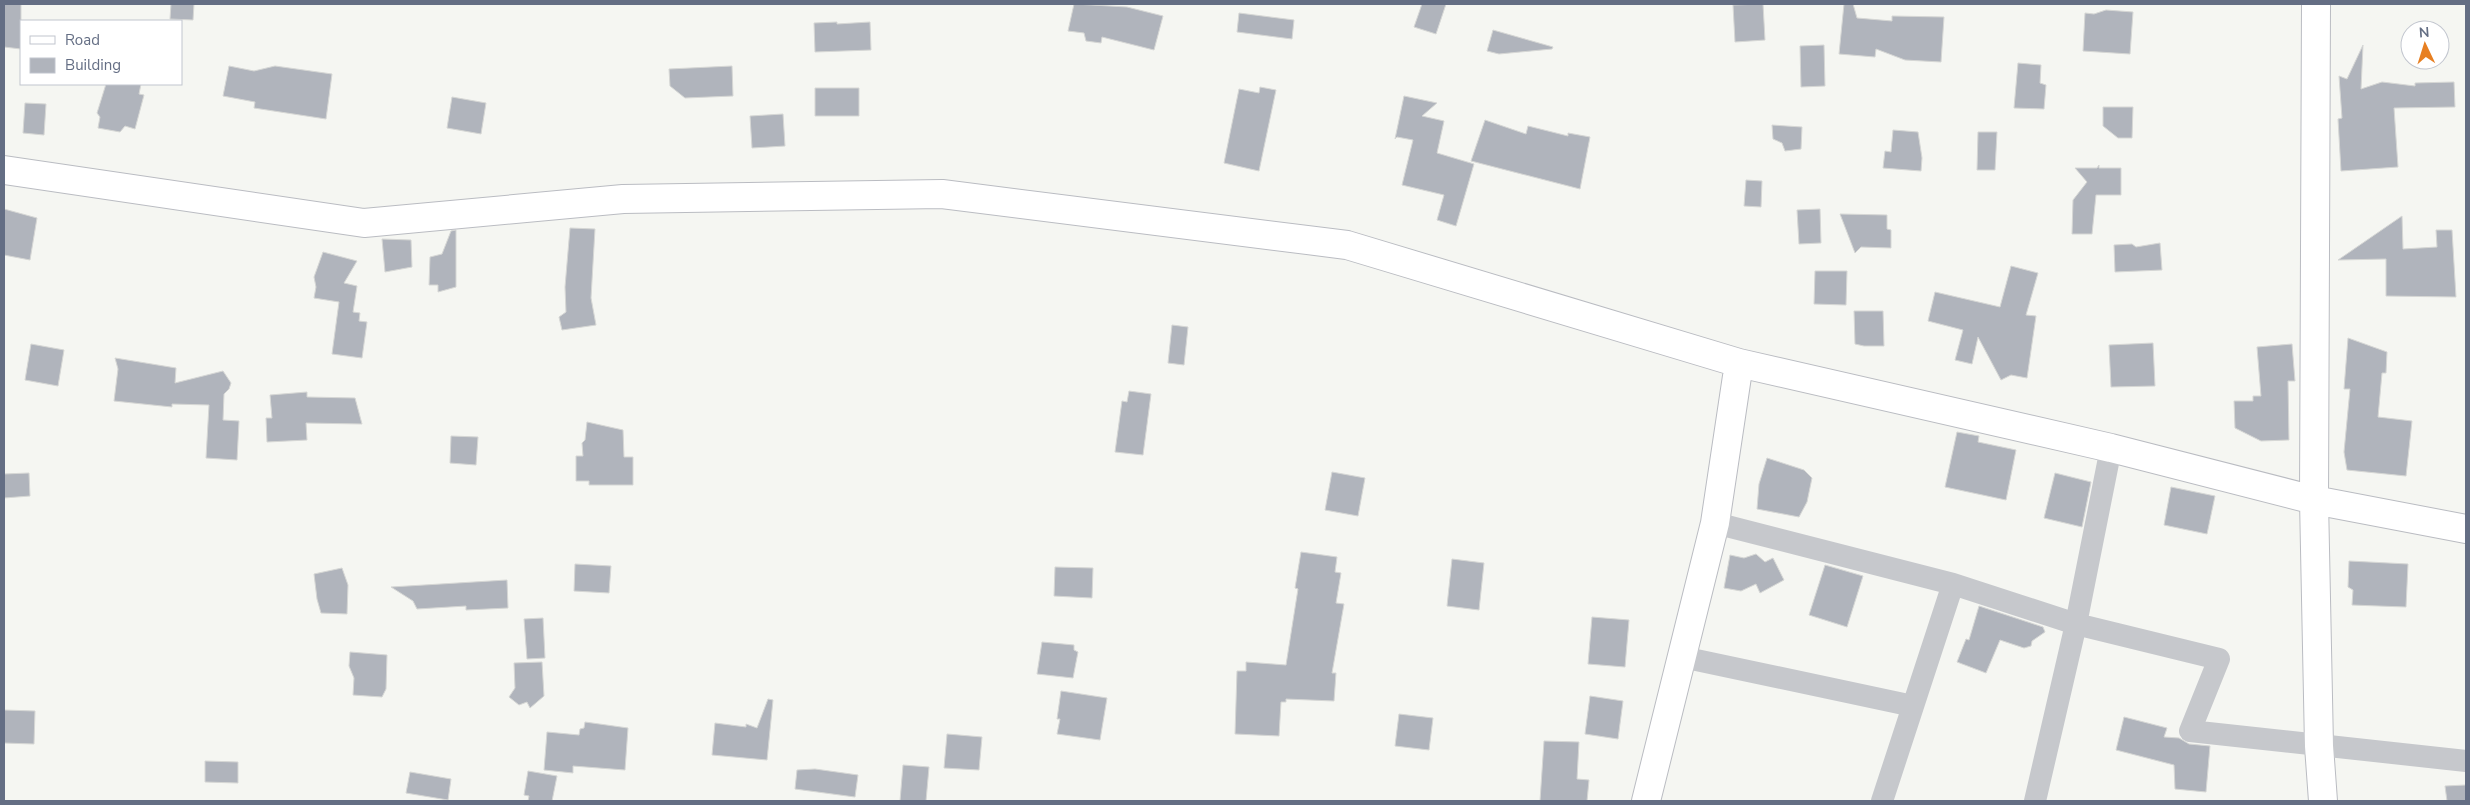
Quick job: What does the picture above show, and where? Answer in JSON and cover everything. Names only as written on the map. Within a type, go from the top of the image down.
[{"type":"street","points":[[2316,4],[2314,500],[2319,746],[2323,801]]},
{"type":"street","points":[[4,170],[364,223],[622,199],[942,194],[1347,245],[1739,363],[2111,448],[2314,500],[2466,529]]},
{"type":"street","points":[[1646,801],[1715,523],[1739,363]]},
{"type":"street","points":[[2035,801],[2076,624],[2111,448]]},
{"type":"street","points":[[1715,523],[1953,584],[2076,624],[2219,659],[2190,731],[2466,761]]},
{"type":"street","points":[[1882,801],[1953,584]]},
{"type":"street","points":[[1682,657],[1913,706]]},
{"type":"building","points":[[4,4],[21,4],[20,49],[4,47]]},
{"type":"building","points":[[171,4],[194,4],[193,20],[170,19]]},
{"type":"building","points":[[1074,4],[1127,7],[1163,16],[1154,50],[1102,37],[1101,43],[1086,41],[1084,33],[1068,31]]},
{"type":"building","points":[[1422,4],[1446,4],[1436,34],[1414,27]]},
{"type":"building","points":[[1763,4],[1765,40],[1735,42],[1733,5]]},
{"type":"building","points":[[1844,4],[1853,4],[1857,18],[1892,21],[1892,16],[1944,17],[1941,62],[1905,60],[1876,49],[1875,57],[1839,54]]},
{"type":"building","points":[[2106,10],[2133,12],[2130,54],[2083,51],[2085,13],[2094,14]]},
{"type":"building","points":[[1239,13],[1294,20],[1292,39],[1237,32]]},
{"type":"building","points":[[837,22],[837,24],[870,22],[871,50],[815,52],[814,23]]},
{"type":"building","points":[[1493,30],[1553,47],[1552,49],[1499,54],[1487,51]]},
{"type":"building","points":[[1824,45],[1825,86],[1801,87],[1800,46]]},
{"type":"building","points":[[2363,45],[2361,89],[2382,82],[2415,86],[2415,83],[2454,82],[2455,107],[2394,108],[2398,167],[2341,171],[2338,119],[2342,118],[2339,76],[2347,79]]},
{"type":"building","points":[[2018,63],[2041,65],[2040,83],[2046,85],[2044,109],[2014,108]]},
{"type":"building","points":[[229,66],[254,71],[275,66],[332,74],[326,119],[254,108],[255,102],[223,96]]},
{"type":"building","points":[[732,66],[733,96],[685,98],[670,86],[669,69]]},
{"type":"building","points":[[106,85],[141,85],[139,94],[144,95],[135,129],[125,126],[120,132],[98,128],[100,117],[97,113]]},
{"type":"building","points":[[1260,87],[1276,90],[1259,171],[1224,163],[1239,89],[1259,93]]},
{"type":"building","points":[[815,88],[859,88],[859,116],[815,116]]},
{"type":"building","points":[[1404,96],[1437,103],[1422,116],[1444,121],[1437,153],[1474,164],[1456,226],[1437,220],[1444,195],[1402,185],[1413,140],[1397,137],[1395,139]]},
{"type":"building","points":[[452,97],[486,103],[481,134],[447,128]]},
{"type":"building","points":[[25,103],[46,104],[44,135],[23,133]]},
{"type":"building","points":[[2103,107],[2133,107],[2132,138],[2118,138],[2103,126]]},
{"type":"building","points":[[783,114],[785,146],[752,148],[750,116]]},
{"type":"building","points":[[1485,120],[1526,134],[1528,126],[1568,136],[1568,133],[1590,137],[1580,189],[1471,161]]},
{"type":"building","points":[[1772,125],[1802,127],[1801,149],[1785,151],[1782,143],[1773,139]]},
{"type":"building","points":[[1893,130],[1918,132],[1922,158],[1921,171],[1883,168],[1885,151],[1891,152]]},
{"type":"building","points":[[1978,132],[1997,132],[1995,170],[1977,170]]},
{"type":"building","points":[[2099,165],[2099,168],[2121,168],[2121,195],[2096,195],[2092,234],[2072,234],[2073,200],[2087,182],[2075,168],[2097,168]]},
{"type":"building","points":[[1746,180],[1762,181],[1761,207],[1744,206]]},
{"type":"building","points":[[4,209],[37,218],[30,260],[4,255]]},
{"type":"building","points":[[1820,209],[1821,243],[1799,244],[1797,210]]},
{"type":"building","points":[[1840,214],[1887,215],[1887,229],[1891,230],[1891,248],[1861,247],[1855,253]]},
{"type":"building","points":[[2402,216],[2403,249],[2437,247],[2436,230],[2452,230],[2456,297],[2386,296],[2386,259],[2338,260]]},
{"type":"building","points":[[570,228],[595,229],[591,298],[596,325],[562,330],[559,317],[566,312],[565,287]]},
{"type":"building","points":[[456,230],[456,287],[438,292],[438,285],[429,285],[430,257],[442,254],[451,231]]},
{"type":"building","points":[[382,239],[411,240],[412,267],[385,272]]},
{"type":"building","points":[[2160,243],[2162,270],[2115,272],[2114,245],[2132,244],[2136,247]]},
{"type":"building","points":[[323,252],[357,261],[344,283],[357,286],[353,312],[360,313],[359,321],[367,322],[362,358],[332,354],[339,302],[314,298],[316,287],[314,277]]},
{"type":"building","points":[[2011,266],[2038,273],[2026,315],[2036,316],[2027,378],[2011,375],[2001,380],[1978,337],[1972,364],[1955,360],[1963,330],[1928,321],[1935,292],[2000,307]]},
{"type":"building","points":[[1815,271],[1847,271],[1846,305],[1814,304]]},
{"type":"building","points":[[1854,311],[1883,311],[1884,346],[1855,344]]},
{"type":"building","points":[[1172,325],[1188,327],[1184,365],[1168,363]]},
{"type":"building","points":[[2348,338],[2387,352],[2386,373],[2382,373],[2378,417],[2412,421],[2406,476],[2347,470],[2344,452],[2350,389],[2344,389]]},
{"type":"building","points":[[2153,343],[2155,386],[2111,387],[2109,345]]},
{"type":"building","points":[[31,344],[64,350],[58,386],[25,380]]},
{"type":"building","points":[[2292,344],[2295,381],[2288,381],[2289,440],[2261,441],[2235,428],[2234,401],[2253,401],[2253,396],[2261,396],[2257,347]]},
{"type":"building","points":[[115,358],[176,368],[175,383],[223,371],[231,383],[229,389],[224,394],[223,420],[239,421],[237,460],[206,458],[209,405],[172,404],[172,407],[114,401],[118,369]]},
{"type":"building","points":[[1129,391],[1151,394],[1143,455],[1115,452],[1122,401],[1127,402]]},
{"type":"building","points":[[307,392],[307,397],[355,398],[362,424],[306,423],[307,440],[267,442],[266,418],[272,418],[270,395]]},
{"type":"building","points":[[587,422],[623,430],[624,457],[633,457],[633,485],[589,485],[589,481],[576,481],[576,456],[583,456],[582,443],[585,440]]},
{"type":"building","points":[[1957,432],[1979,436],[1978,442],[2016,450],[2006,500],[1945,487]]},
{"type":"building","points":[[451,436],[478,437],[476,465],[450,463]]},
{"type":"building","points":[[1767,458],[1804,470],[1812,478],[1807,502],[1799,517],[1757,509],[1759,484]]},
{"type":"building","points":[[1332,472],[1365,478],[1358,516],[1325,510]]},
{"type":"building","points":[[29,473],[30,496],[4,498],[4,474]]},
{"type":"building","points":[[2055,473],[2091,482],[2082,527],[2044,518]]},
{"type":"building","points":[[2171,487],[2215,496],[2207,534],[2164,525]]},
{"type":"building","points":[[1301,552],[1337,557],[1335,572],[1341,573],[1336,603],[1344,604],[1332,673],[1336,673],[1334,701],[1286,699],[1286,702],[1281,702],[1279,736],[1235,734],[1237,671],[1246,671],[1246,662],[1286,665],[1298,589],[1295,588]]},
{"type":"building","points":[[1756,554],[1765,562],[1773,558],[1784,580],[1760,593],[1756,584],[1741,591],[1724,588],[1730,555],[1744,558]]},
{"type":"building","points":[[1452,559],[1484,563],[1479,610],[1447,606]]},
{"type":"building","points":[[2349,561],[2408,564],[2406,607],[2352,605],[2353,590],[2348,587]]},
{"type":"building","points":[[575,564],[611,566],[609,593],[574,591]]},
{"type":"building","points":[[1825,565],[1863,576],[1847,627],[1809,615]]},
{"type":"building","points":[[1055,567],[1093,568],[1092,598],[1054,596]]},
{"type":"building","points":[[342,568],[348,585],[347,614],[321,613],[314,574]]},
{"type":"building","points":[[507,580],[508,608],[466,610],[466,606],[417,609],[413,601],[391,587]]},
{"type":"building","points":[[1979,606],[2043,627],[2045,632],[2032,641],[2031,646],[2024,648],[2000,640],[1986,673],[1957,662],[1966,639],[1969,640]]},
{"type":"building","points":[[1592,617],[1629,620],[1625,667],[1588,664]]},
{"type":"building","points":[[543,618],[545,658],[527,659],[524,619]]},
{"type":"building","points":[[1042,642],[1074,645],[1074,650],[1078,652],[1073,678],[1037,674]]},
{"type":"building","points":[[350,652],[387,655],[386,689],[382,697],[353,695],[354,678],[349,666]]},
{"type":"building","points":[[542,662],[544,696],[530,708],[527,702],[519,705],[509,697],[515,688],[514,663]]},
{"type":"building","points":[[1061,691],[1107,698],[1100,740],[1057,734],[1060,719],[1057,719]]},
{"type":"building","points":[[1590,696],[1623,701],[1618,739],[1585,734]]},
{"type":"building","points":[[768,699],[773,700],[767,760],[712,755],[715,723],[746,727],[746,724],[757,728]]},
{"type":"building","points":[[4,710],[35,711],[34,744],[4,743]]},
{"type":"building","points":[[1399,714],[1433,718],[1429,750],[1395,746]]},
{"type":"building","points":[[2124,717],[2167,728],[2164,737],[2179,738],[2189,744],[2210,746],[2206,792],[2175,789],[2174,765],[2116,750]]},
{"type":"building","points":[[585,722],[628,728],[625,770],[573,766],[573,773],[544,770],[547,732],[579,735],[580,729],[584,728]]},
{"type":"building","points":[[947,734],[982,737],[979,770],[944,768]]},
{"type":"building","points":[[1544,741],[1579,742],[1577,779],[1589,780],[1587,801],[1540,801]]},
{"type":"building","points":[[205,761],[238,762],[238,783],[205,782]]},
{"type":"building","points":[[903,765],[929,767],[926,801],[900,801]]},
{"type":"building","points":[[815,769],[858,775],[855,797],[795,789],[797,770]]},
{"type":"building","points":[[528,771],[557,776],[552,801],[528,801],[529,796],[524,795]]},
{"type":"building","points":[[410,772],[451,779],[448,800],[406,793]]},
{"type":"building","points":[[2466,785],[2466,801],[2447,801],[2445,786]]}]
